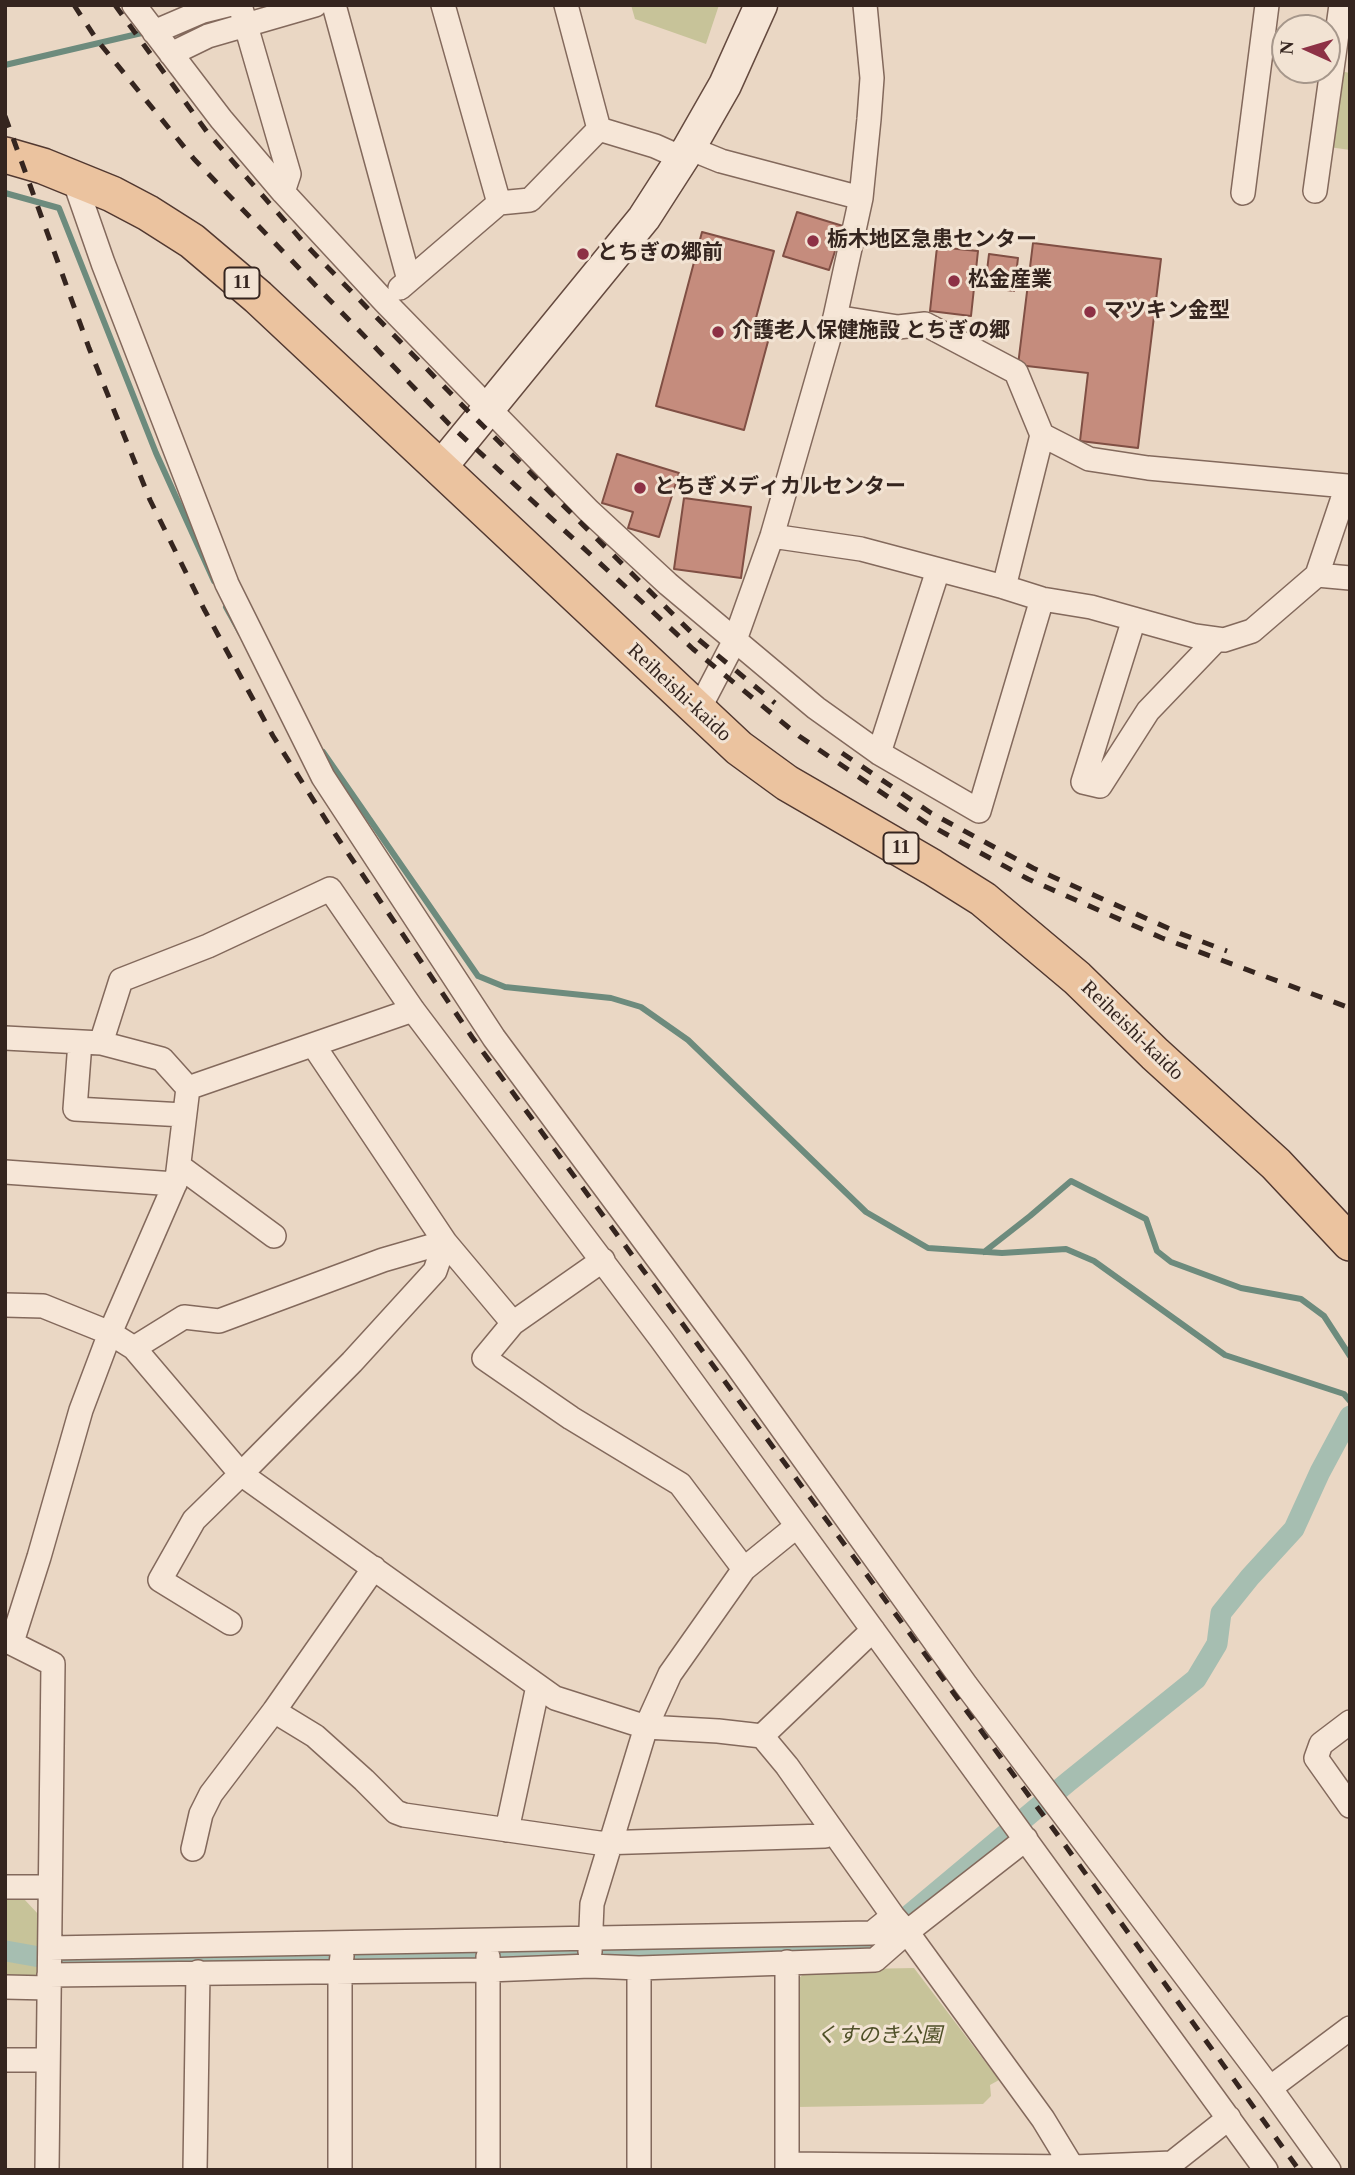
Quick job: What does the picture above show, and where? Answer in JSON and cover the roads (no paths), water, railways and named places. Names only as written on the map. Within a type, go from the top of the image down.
[{"type":"main road","name":"Reiheishi-kaido","points":[[5,155],[73,177],[148,212],[192,241],[258,297],[739,748],[787,783],[932,866],[983,899],[1077,978],[1158,1057],[1276,1164],[1350,1243]]},
{"type":"street","points":[[134,5],[283,192],[384,301],[589,511],[667,584],[816,708],[879,753],[979,811],[1042,599]]},
{"type":"street","points":[[153,32],[203,10],[227,5]]},
{"type":"street","points":[[171,54],[243,15],[315,5]]},
{"type":"street","points":[[334,5],[409,280]]},
{"type":"street","points":[[443,5],[499,203]]},
{"type":"street","points":[[566,5],[599,129]]},
{"type":"street","points":[[440,468],[644,218],[686,153],[724,85],[761,5]]},
{"type":"street","points":[[698,711],[735,640],[772,536],[835,317],[861,198],[872,78],[865,5]]},
{"type":"street","points":[[1243,193],[1268,5]]},
{"type":"street","points":[[1315,191],[1341,5]]},
{"type":"street","points":[[243,15],[289,174],[283,192]]},
{"type":"street","points":[[384,301],[499,203],[530,200],[599,129]]},
{"type":"street","points":[[599,129],[655,146],[861,198]]},
{"type":"street","points":[[73,177],[103,262],[228,584],[323,777],[494,1038],[743,1374],[966,1685],[1329,2170]]},
{"type":"street","points":[[835,317],[898,327],[925,324],[1016,372],[1042,435],[1004,587]]},
{"type":"street","points":[[772,536],[861,549],[1042,599],[1091,607],[1195,636],[1224,640],[1252,631],[1317,575],[1347,486],[1148,468],[1089,459],[1042,435]]},
{"type":"street","points":[[879,753],[938,570]]},
{"type":"street","points":[[1317,575],[1350,578]]},
{"type":"street","points":[[1134,619],[1083,782],[1100,786],[1148,710],[1217,639]]},
{"type":"street","points":[[184,1115],[75,1110],[90,1043],[121,980],[208,946],[330,889],[413,1010],[603,1261],[1266,2170]]},
{"type":"street","points":[[188,1087],[413,1010]]},
{"type":"street","points":[[5,1038],[90,1043],[162,1059],[188,1087]]},
{"type":"street","points":[[314,1046],[445,1242],[513,1323]]},
{"type":"street","points":[[47,2170],[53,1664],[9,1641],[39,1557],[81,1410],[110,1333],[177,1175],[188,1087]]},
{"type":"street","points":[[5,1172],[177,1175],[274,1236]]},
{"type":"street","points":[[134,1348],[184,1317],[219,1321],[383,1260],[445,1242]]},
{"type":"street","points":[[230,1623],[160,1580],[194,1520],[352,1362],[436,1271],[445,1242]]},
{"type":"street","points":[[603,1261],[513,1323],[484,1358],[571,1418],[680,1484],[744,1569]]},
{"type":"street","points":[[5,1305],[43,1306],[110,1333],[134,1348],[241,1474],[555,1698],[646,1727],[762,1736],[787,1766],[1043,2119],[1074,2168]]},
{"type":"street","points":[[590,1966],[592,1904],[646,1727],[670,1674],[744,1569],[797,1527]]},
{"type":"street","points":[[193,1849],[201,1814],[211,1794],[274,1711],[374,1568]]},
{"type":"street","points":[[762,1736],[873,1630]]},
{"type":"street","points":[[507,1830],[538,1686]]},
{"type":"street","points":[[274,1711],[315,1736],[396,1812],[611,1843],[825,1836],[833,1831]]},
{"type":"street","points":[[1350,1722],[1321,1744],[1316,1758],[1350,1807]]},
{"type":"street","points":[[50,1948],[872,1933],[900,1924],[1026,1839]]},
{"type":"street","points":[[5,1887],[50,1887]]},
{"type":"street","points":[[5,1987],[198,1972],[488,1970],[590,1966],[639,1968],[875,1960],[900,1924]]},
{"type":"street","points":[[488,1940],[488,2170]]},
{"type":"street","points":[[340,2170],[340,1971],[344,1942]]},
{"type":"street","points":[[787,1962],[787,2167],[1074,2168],[1172,2163],[1229,2118]]},
{"type":"street","points":[[639,1968],[639,2170]]},
{"type":"street","points":[[194,2170],[198,1972]]},
{"type":"street","points":[[1270,2088],[1350,2028]]},
{"type":"street","points":[[5,2060],[48,2060]]},
{"type":"waterway","points":[[5,65],[146,32]]},
{"type":"waterway","points":[[5,193],[59,208],[156,453],[214,581]]},
{"type":"waterway","points":[[226,607],[241,634]]},
{"type":"waterway","points":[[323,752],[478,976],[505,987],[611,998],[641,1007],[688,1040],[866,1212],[928,1248],[1002,1253],[1066,1249],[1094,1261],[1225,1355],[1344,1394],[1350,1401]]},
{"type":"waterway","points":[[984,1252],[1071,1181],[1146,1219],[1157,1251],[1171,1262],[1241,1288],[1301,1299],[1324,1316],[1350,1356]]},
{"type":"waterway","points":[[6,1951],[62,1961],[872,1946],[1196,1679],[1217,1644],[1221,1613],[1294,1529],[1350,1416]]},
{"type":"railway","points":[[74,5],[97,40],[194,159],[449,424],[693,649],[799,736],[926,823],[1028,879],[1162,938],[1350,1008]]},
{"type":"railway","points":[[115,5],[207,132],[305,244],[463,406],[698,639],[775,703]]},
{"type":"railway","points":[[5,116],[89,348],[150,500],[204,609],[273,736],[331,828],[472,1037],[1057,1834],[1299,2170]]},
{"type":"railway","points":[[842,753],[931,813],[1033,868],[1179,933],[1227,951]]},
{"type":"place","name":"栃木地区急患センター","points":[[813,241]]},
{"type":"place","name":"とちぎの郷前","points":[[583,254]]},
{"type":"place","name":"松金産業","points":[[954,281]]},
{"type":"place","name":"マツキン金型","points":[[1090,312]]},
{"type":"place","name":"介護老人保健施設 とちぎの郷","points":[[718,332]]},
{"type":"place","name":"とちぎメディカルセンター","points":[[640,488]]},
{"type":"park label","name":"くすのき公園","points":[[879,2036]]}]
